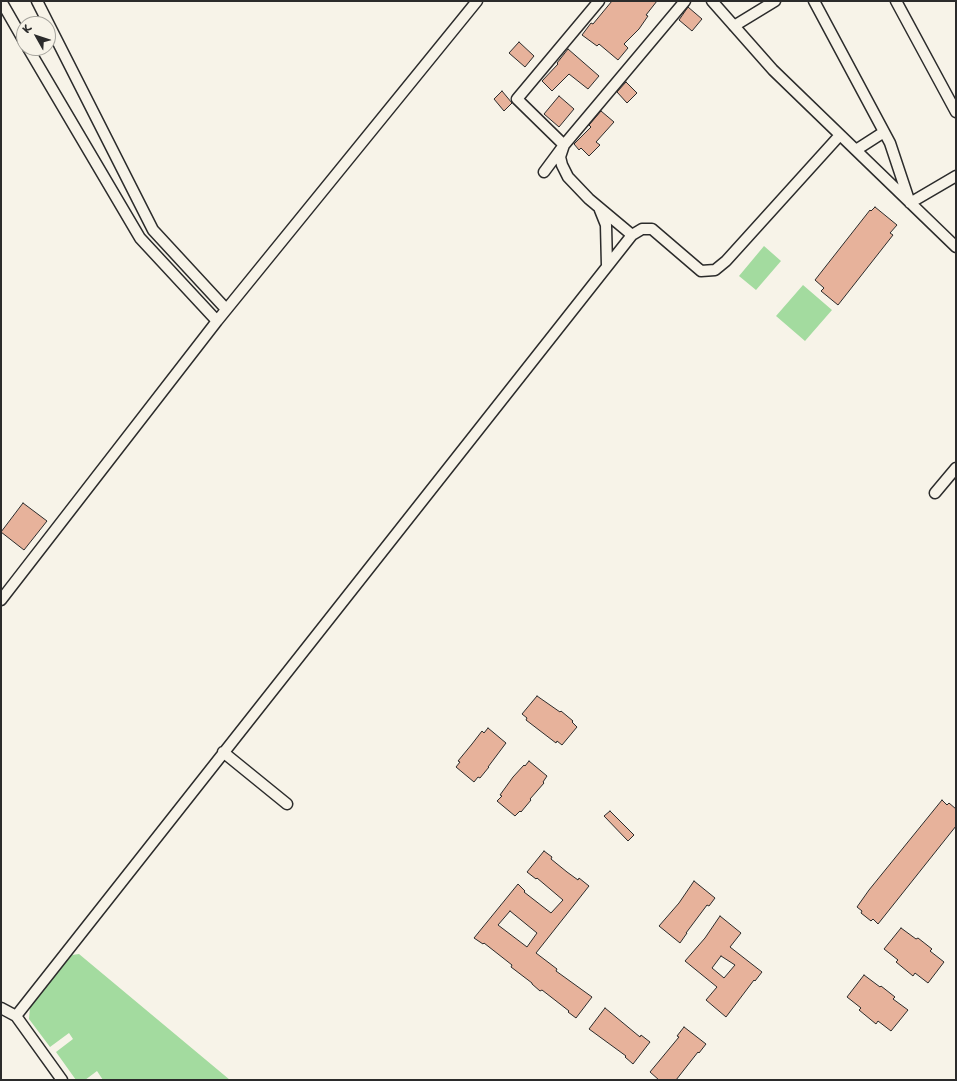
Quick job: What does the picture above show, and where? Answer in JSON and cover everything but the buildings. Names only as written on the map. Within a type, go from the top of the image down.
[{"type":"street","points":[[1,1],[16,27]]},
{"type":"street","points":[[37,1],[153,230],[226,309]]},
{"type":"street","points":[[1,600],[226,309],[477,1]]},
{"type":"street","points":[[564,146],[517,99],[599,1]]},
{"type":"street","points":[[544,172],[685,1]]},
{"type":"street","points":[[712,1],[773,70],[956,247]]},
{"type":"street","points":[[734,26],[775,1]]},
{"type":"street","points":[[814,1],[890,143],[910,203]]},
{"type":"street","points":[[896,1],[956,112]]},
{"type":"street","points":[[33,56],[140,238],[217,321]]},
{"type":"street","points":[[856,150],[884,132]]},
{"type":"street","points":[[16,1016],[632,235],[642,229],[652,230],[701,271],[715,270],[726,261],[840,135]]},
{"type":"street","points":[[564,146],[560,156],[568,177],[589,200],[632,235]]},
{"type":"street","points":[[910,203],[956,176]]},
{"type":"street","points":[[600,208],[606,225],[607,266]]},
{"type":"street","points":[[935,494],[956,468]]},
{"type":"street","points":[[223,752],[287,804]]},
{"type":"street","points":[[1,1008],[16,1016],[62,1080]]},
{"type":"green space","points":[[764,246],[781,261],[756,290],[739,276]]},
{"type":"green space","points":[[803,285],[832,310],[805,341],[776,316]]},
{"type":"green space","points":[[79,954],[230,1080],[103,1080],[97,1071],[85,1080],[76,1080],[56,1052],[73,1039],[69,1033],[50,1047],[29,1019],[30,1007],[72,955]]}]
